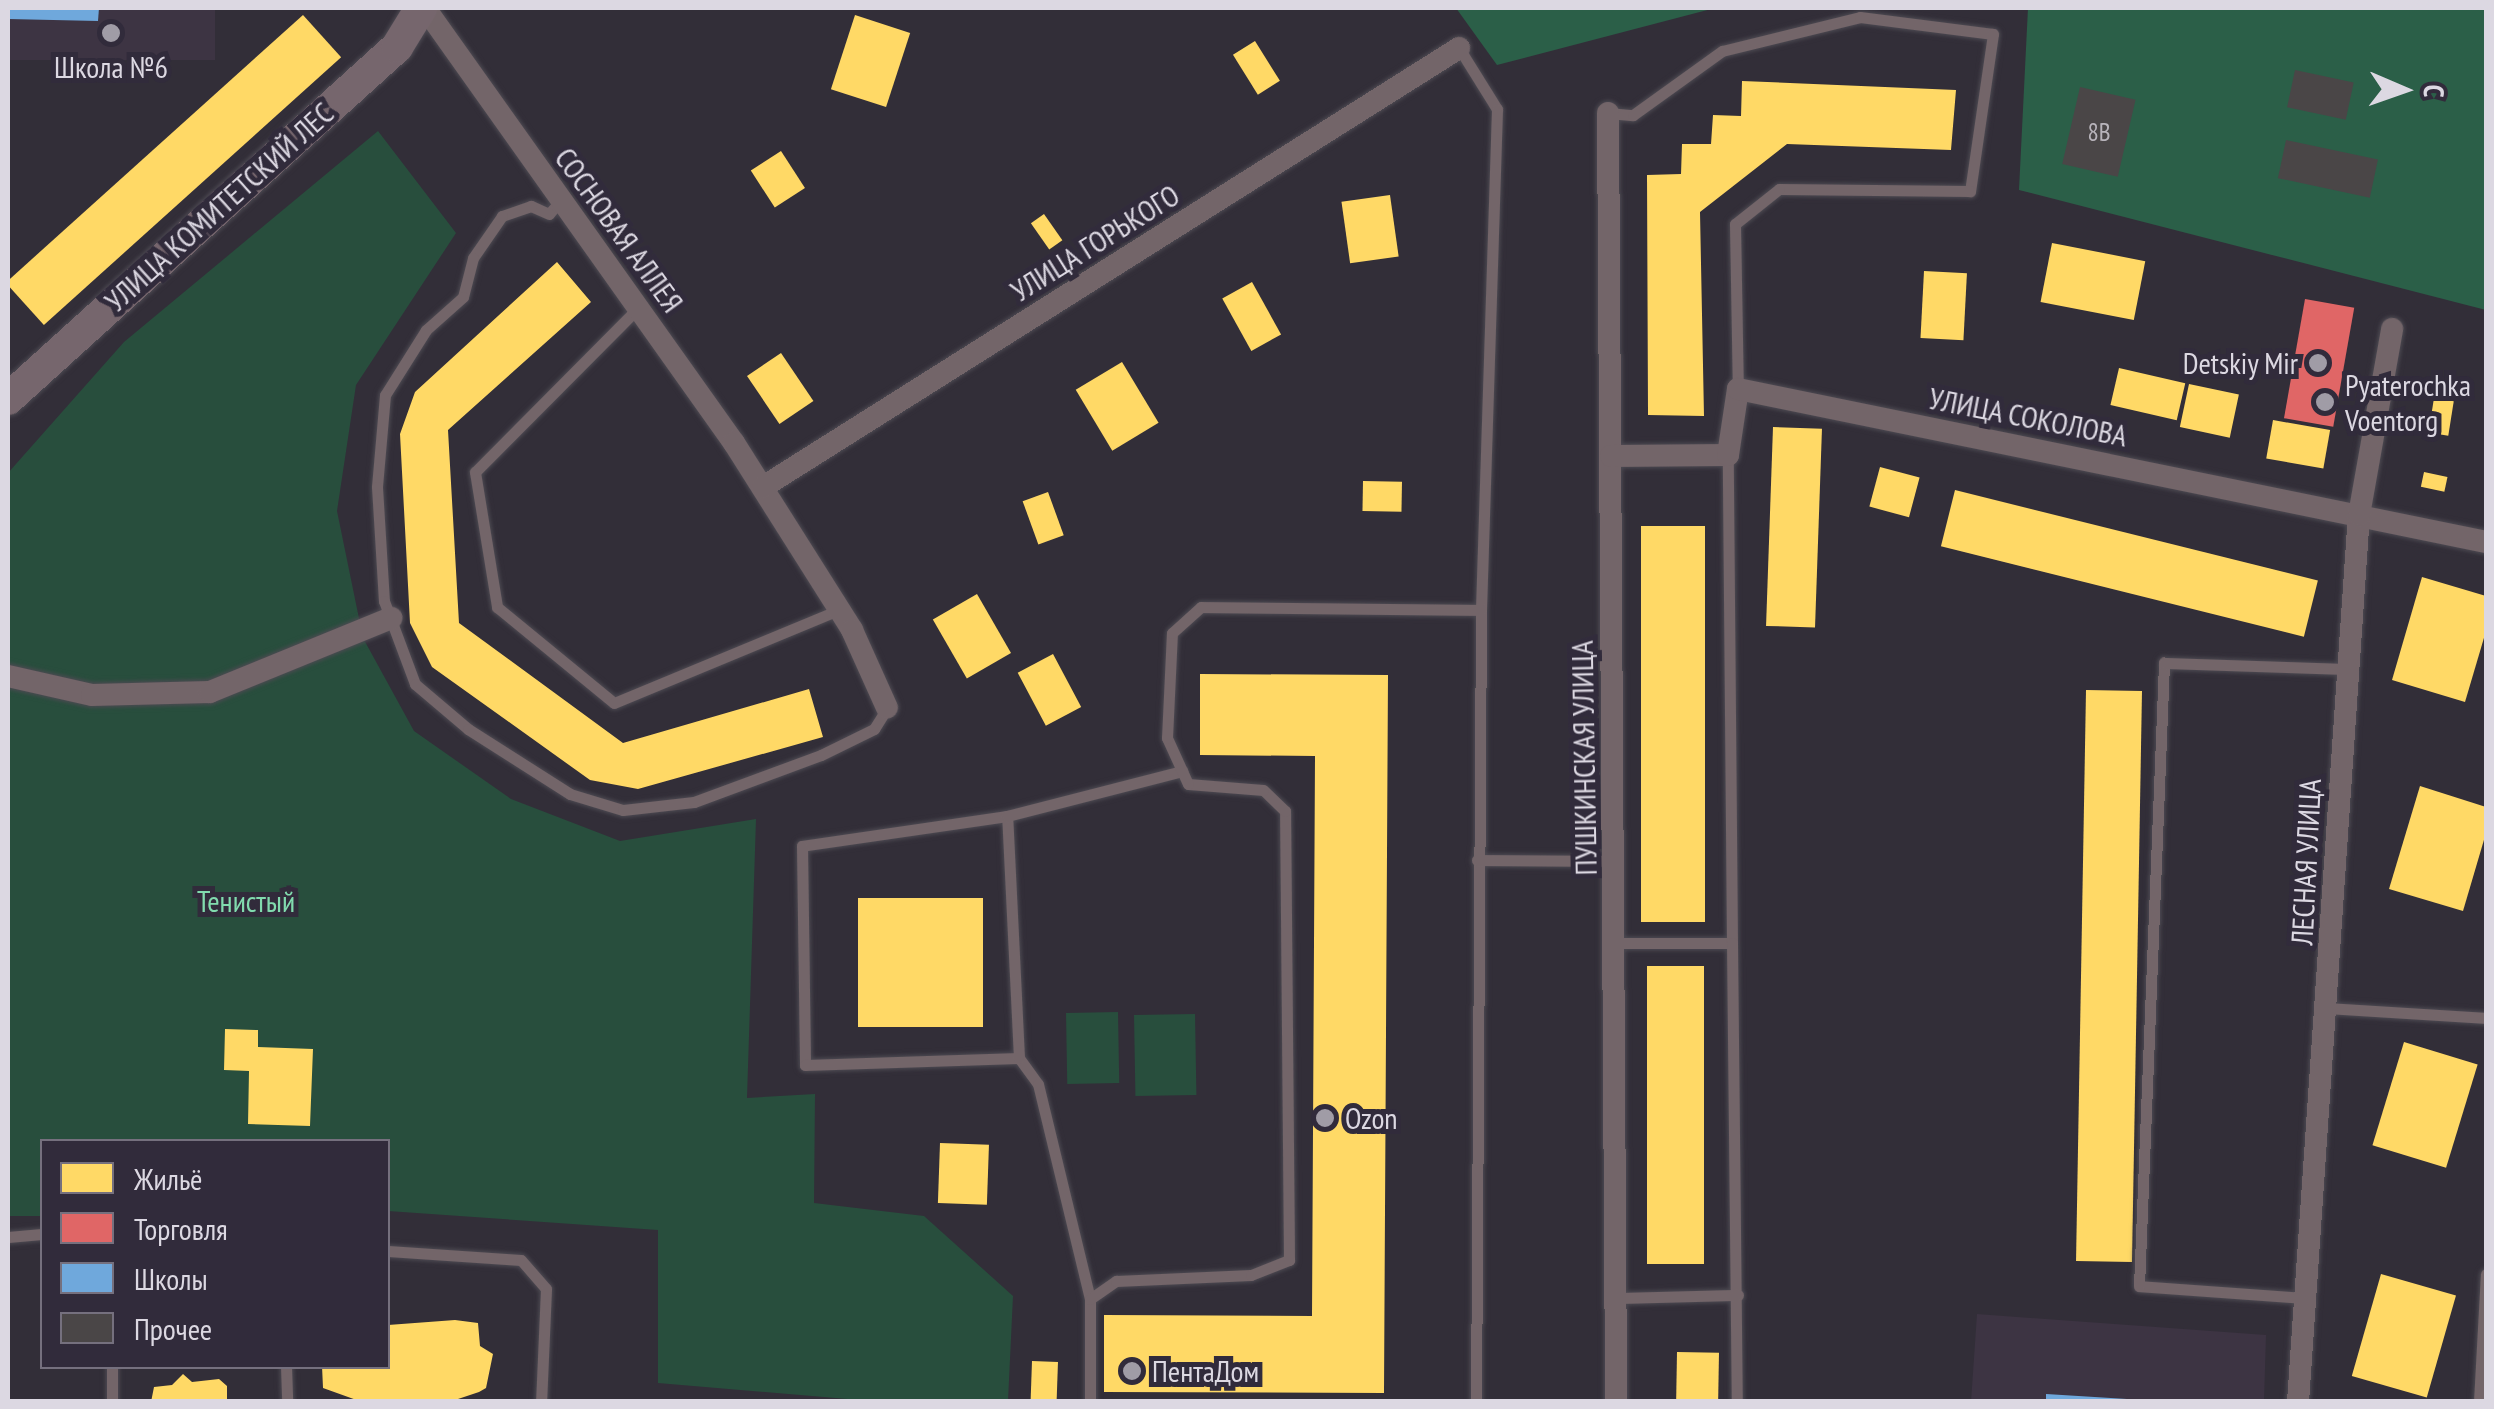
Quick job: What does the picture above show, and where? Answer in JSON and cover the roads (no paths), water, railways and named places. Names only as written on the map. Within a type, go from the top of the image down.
[{"type":"street","name":"СОСНОВАЯ АЛЛЕЯ","points":[[423,8],[762,487]]},
{"type":"street","name":"УЛИЦА КОМИТЕТСКИЙ ЛЕС","points":[[8,398],[397,46],[423,8]]},
{"type":"street","name":"УЛИЦА ГОРЬКОГО","points":[[762,487],[1459,48]]},
{"type":"street","name":"ПУШКИНСКАЯ УЛИЦА","points":[[1608,113],[1617,942],[1616,1402]]},
{"type":"street","name":"ЛЕСНАЯ УЛИЦА","points":[[2298,1402],[2359,515],[2392,329]]},
{"type":"street","points":[[1611,456],[1728,456],[1738,389]]},
{"type":"street","name":"УЛИЦА СОКОЛОВА","points":[[1738,389],[2486,542]]},
{"type":"street","points":[[762,487],[840,610],[886,708]]},
{"type":"street","points":[[8,676],[92,695],[210,692],[391,618]]},
{"type":"lane","points":[[1608,113],[1632,115],[1722,51],[1860,17],[1993,34],[1970,190],[1779,189],[1736,224],[1738,389]]},
{"type":"lane","points":[[1459,48],[1497,109],[1481,610],[1476,1402]]},
{"type":"lane","points":[[560,200],[549,214],[531,206],[502,216],[473,258],[462,297],[426,330],[385,395],[377,487],[391,618],[415,684],[455,718],[570,794],[623,810],[694,802],[821,756],[874,729],[886,708]]},
{"type":"lane","points":[[638,308],[475,472],[497,607],[614,704],[840,610]]},
{"type":"lane","points":[[1728,456],[1737,1402]]},
{"type":"lane","points":[[1090,1299],[1116,1281],[1251,1274],[1289,1260],[1284,811],[1264,790],[1188,784],[1166,738],[1172,633],[1201,607],[1481,610]]},
{"type":"lane","points":[[2306,1298],[2139,1286],[2164,663],[2348,669]]},
{"type":"lane","points":[[1019,1058],[805,1065],[802,846],[1006,816],[1182,771]]},
{"type":"lane","points":[[1006,816],[1019,1058],[1038,1084],[1090,1299],[1090,1402]]},
{"type":"lane","points":[[1477,860],[1615,860]]},
{"type":"lane","points":[[1617,942],[1732,943]]},
{"type":"lane","points":[[2328,1008],[2486,1018]]},
{"type":"lane","points":[[8,1237],[40,1234]]},
{"type":"lane","points":[[390,1251],[521,1260],[546,1289],[540,1402]]},
{"type":"lane","points":[[2479,1402],[2486,1274]]},
{"type":"lane","points":[[1615,1298],[1738,1295]]},
{"type":"lane","points":[[112,1369],[112,1402]]},
{"type":"lane","points":[[286,1369],[287,1402]]},
{"type":"place","name":"Школа №6","points":[[111,33]]},
{"type":"place","name":"Detskiy Mir","points":[[2318,363]]},
{"type":"place","name":"Pyaterochka Voentorg","points":[[2325,402]]},
{"type":"place","name":"Ozon","points":[[1325,1118]]},
{"type":"place","name":"ПентаДом","points":[[1132,1371]]},
{"type":"park label","name":"Тенистый","points":[[246,901]]}]
